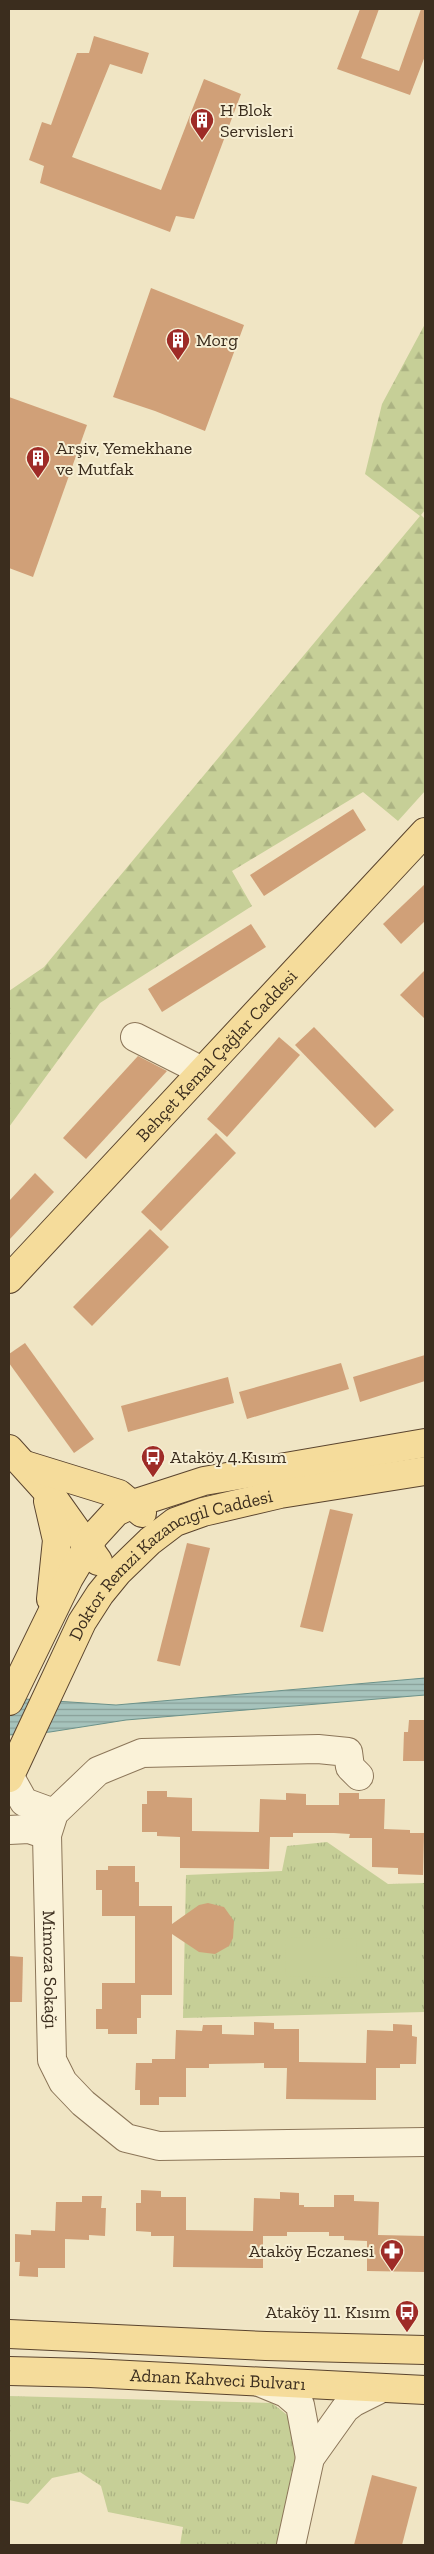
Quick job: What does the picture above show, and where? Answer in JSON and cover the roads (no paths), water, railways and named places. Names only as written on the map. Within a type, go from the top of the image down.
[{"type":"main road","name":"Behçet Kemal Çağlar Caddesi","points":[[9,1279],[425,832]]},
{"type":"main road","name":"Doktor Remzi Kazancıgil Caddesi","points":[[14,1689],[87,1546],[116,1512],[133,1504],[204,1481],[425,1444]]},
{"type":"main road","points":[[25,1466],[119,1494],[145,1516],[150,1528],[150,1541]]},
{"type":"main road","points":[[25,1466],[97,1560],[118,1572]]},
{"type":"main road","points":[[25,1466],[49,1503],[57,1540],[53,1591],[43,1631]]},
{"type":"main road","name":"Doktor Remzi Kazancıgil Caddesi","points":[[12,1772],[82,1622],[100,1594],[118,1572],[150,1541],[175,1522],[202,1512],[280,1494],[425,1471]]},
{"type":"main road","name":"Adnan Kahveci Bulvarı","points":[[9,2334],[266,2346],[425,2350]]},
{"type":"main road","name":"Adnan Kahveci Bulvarı","points":[[9,2372],[90,2373],[425,2390]]},
{"type":"street","points":[[135,1037],[202,1071]]},
{"type":"street","points":[[9,1830],[29,1829],[50,1824],[98,1771],[142,1753],[318,1749],[348,1752],[350,1767],[359,1776]]},
{"type":"street","points":[[12,1772],[24,1802],[50,1824]]},
{"type":"street","name":"Mimoza Sokağı","points":[[50,1824],[52,2060],[64,2082],[83,2103],[126,2138],[159,2146],[425,2142]]},
{"type":"street","points":[[260,2382],[286,2393],[300,2405],[310,2458],[291,2545]]},
{"type":"street","points":[[310,2458],[345,2409],[354,2402],[382,2388]]},
{"type":"water","points":[[425,1678],[425,1695],[126,1720],[50,1732],[9,1735],[9,1698],[116,1705]]},
{"type":"place","name":"H Blok Servisleri","points":[[202,141]]},
{"type":"place","name":"Morg","points":[[178,361]]},
{"type":"place","name":"Arşiv, Yemekhane ve Mutfak","points":[[38,479]]},
{"type":"place","name":"Ataköy 4.Kısım","points":[[153,1478]]},
{"type":"place","name":"Ataköy Eczanesi","points":[[392,2272]]},
{"type":"place","name":"Ataköy 11. Kısım","points":[[407,2333]]}]
